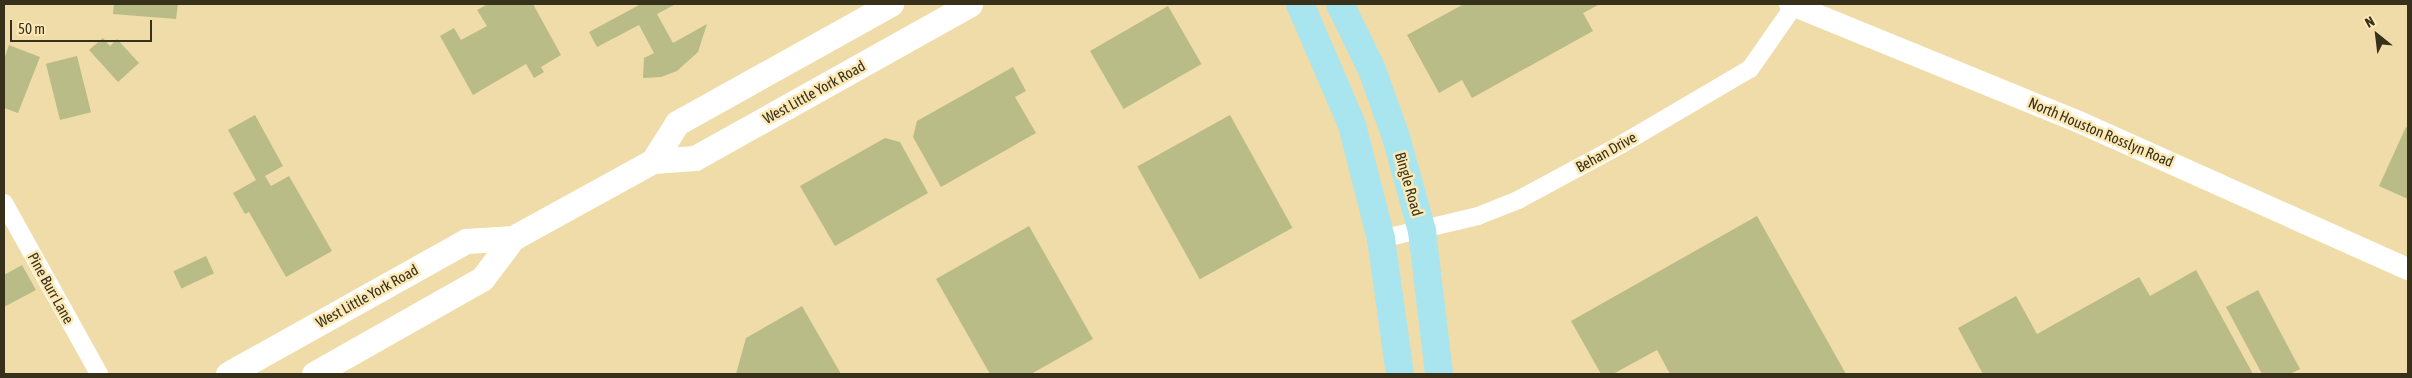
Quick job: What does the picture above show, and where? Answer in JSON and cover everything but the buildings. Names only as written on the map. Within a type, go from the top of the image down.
[{"type":"main road","name":"West Little York Road","points":[[653,161],[677,123],[891,4]]},
{"type":"main road","name":"West Little York Road","points":[[314,374],[482,279],[513,238],[653,161],[695,158],[970,4]]},
{"type":"main road","points":[[1300,4],[1352,125],[1381,239],[1400,374]]},
{"type":"main road","name":"Bingle Road","points":[[1340,4],[1375,78],[1422,231],[1439,374]]},
{"type":"main road","points":[[774,69],[796,103]]},
{"type":"main road","name":"West Little York Road","points":[[228,374],[466,241],[513,238]]},
{"type":"street","name":"Behan Drive","points":[[1381,239],[1422,231],[1518,200],[1750,69],[1792,5]]},
{"type":"street","name":"North Houston Rosslyn Road","points":[[1792,5],[2080,122],[2408,268]]},
{"type":"street","name":"Pine Burr Lane","points":[[4,202],[99,374]]}]
